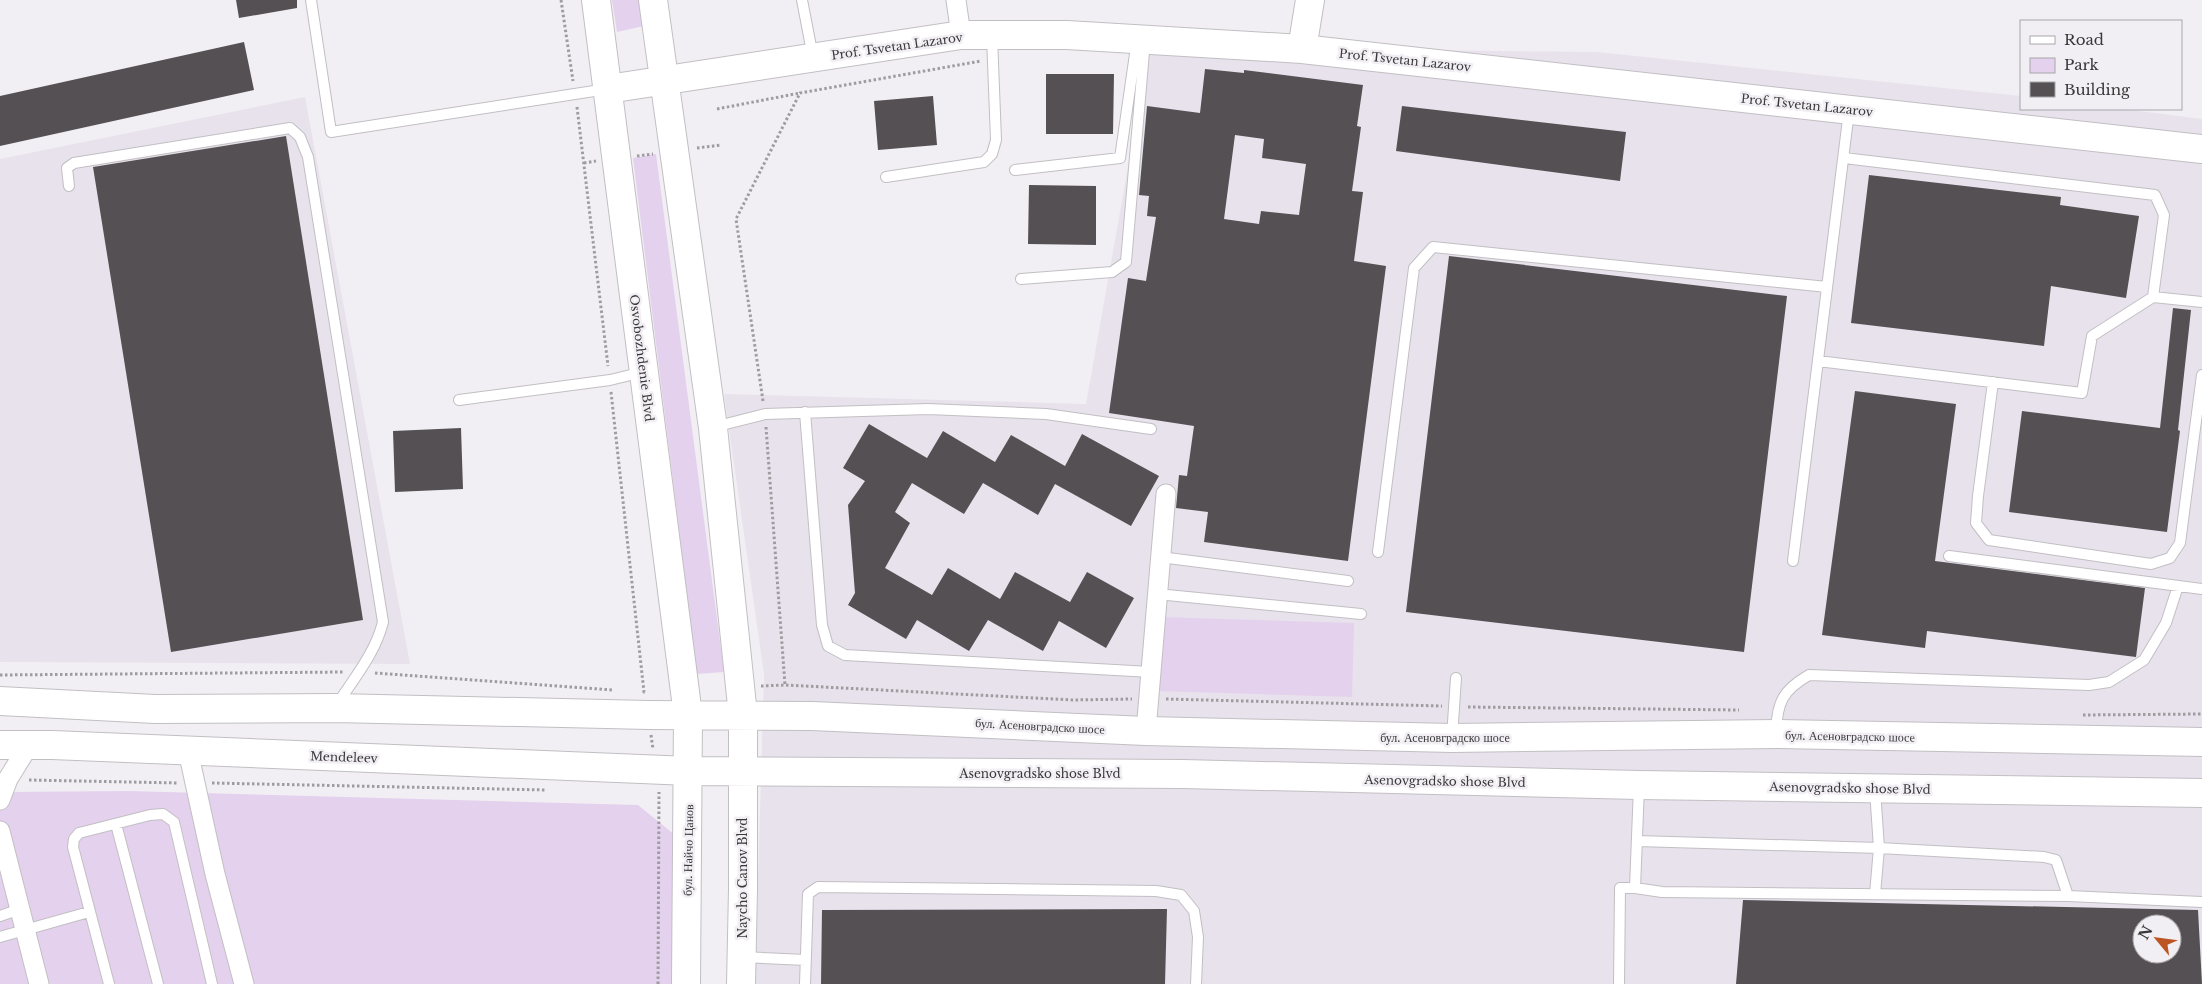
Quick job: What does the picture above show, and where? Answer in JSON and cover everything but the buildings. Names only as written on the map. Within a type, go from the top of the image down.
[{"type":"main road","name":"Osvobozhdenie Blvd","points":[[596,0],[688,715]]},
{"type":"main road","points":[[653,0],[713,428],[743,715],[742,772]]},
{"type":"main road","points":[[1302,49],[1310,0]]},
{"type":"main road","name":"Prof. Tsvetan Lazarov","points":[[608,89],[664,82],[961,35],[992,48],[1067,35],[1302,49],[2202,149]]},
{"type":"main road","points":[[0,701],[155,709],[335,708],[648,700],[688,715]]},
{"type":"main road","name":"бул. Асеновградско шосе","points":[[688,715],[812,716],[1146,731],[1452,738],[1776,723],[2202,742]]},
{"type":"main road","name":"бул. Найчо Цанов","points":[[686,984],[688,715]]},
{"type":"main road","name":"Mendeleev","points":[[0,745],[188,750],[657,781],[689,771]]},
{"type":"main road","name":"Asenovgradsko shose Blvd","points":[[689,771],[1183,774],[1639,786],[2202,793]]},
{"type":"main road","name":"Naycho Canov Blvd","points":[[741,984],[742,772]]},
{"type":"street","points":[[956,0],[961,35]]},
{"type":"street","points":[[1146,731],[1166,494]]},
{"type":"street","points":[[0,800],[8,779],[28,745]]},
{"type":"street","points":[[188,750],[215,874],[244,984]]},
{"type":"street","points":[[0,831],[39,984]]},
{"type":"lane","points":[[311,0],[331,132],[608,89]]},
{"type":"lane","points":[[802,0],[814,58]]},
{"type":"lane","points":[[1015,170],[1120,158],[1141,39]]},
{"type":"lane","points":[[1021,279],[1112,272],[1126,262],[1141,39]]},
{"type":"lane","points":[[886,177],[984,162],[992,154],[996,140],[992,48]]},
{"type":"lane","points":[[1793,561],[1850,110]]},
{"type":"lane","points":[[69,186],[67,168],[74,163],[290,128],[300,137],[308,157],[384,622],[379,639],[368,660],[335,708]]},
{"type":"lane","points":[[1844,158],[2155,195],[2164,215],[2153,297]]},
{"type":"lane","points":[[1378,552],[1414,268],[1433,247],[1827,287]]},
{"type":"lane","points":[[1818,361],[2082,393],[2092,336],[2153,297],[2202,302]]},
{"type":"lane","points":[[460,400],[610,380],[644,372]]},
{"type":"lane","points":[[1993,382],[1976,523],[1989,540],[2151,564],[2170,558],[2180,543],[2202,375]]},
{"type":"lane","points":[[713,428],[765,414],[928,409],[1046,414],[1151,429]]},
{"type":"lane","points":[[805,412],[822,625],[828,646],[845,655],[1150,672]]},
{"type":"lane","points":[[1950,556],[2202,589]]},
{"type":"lane","points":[[1160,557],[1348,581]]},
{"type":"lane","points":[[1776,723],[1785,696],[1795,683],[1809,675],[2089,685],[2109,682],[2144,660],[2166,623],[2178,586]]},
{"type":"lane","points":[[1157,594],[1361,614]]},
{"type":"lane","points":[[1452,738],[1456,678]]},
{"type":"lane","points":[[1635,888],[1639,786]]},
{"type":"lane","points":[[1875,788],[1879,848],[1875,894]]},
{"type":"lane","points":[[108,984],[72,847],[74,839],[79,833],[163,814],[174,822],[212,984]]},
{"type":"lane","points":[[116,824],[158,984]]},
{"type":"lane","points":[[1637,841],[1879,848],[2056,860],[2068,896]]},
{"type":"lane","points":[[805,984],[808,894],[818,887],[1156,891],[1181,895],[1194,911],[1198,937],[1196,984]]},
{"type":"lane","points":[[1619,984],[1620,888],[1662,892],[2068,896],[2202,902]]},
{"type":"lane","points":[[0,916],[20,909]]},
{"type":"lane","points":[[0,937],[89,912]]},
{"type":"lane","points":[[742,957],[806,960]]},
{"type":"path","points":[[561,0],[576,94],[657,781],[658,984]]},
{"type":"path","points":[[717,109],[800,93],[992,48]]},
{"type":"path","points":[[800,93],[736,219],[765,414],[785,685],[1072,700],[1148,698],[1454,707],[1776,723]]},
{"type":"path","points":[[0,675],[358,672],[614,690]]},
{"type":"path","points":[[634,691],[648,700]]},
{"type":"path","points":[[2073,715],[2202,714]]},
{"type":"path","points":[[8,779],[550,790]]},
{"type":"shaded area","points":[[1253,48],[1597,52],[2020,96],[2020,110],[2131,110],[2202,119],[2202,984],[755,984],[764,674],[724,394],[1086,404],[1148,54]]},
{"type":"shaded area","points":[[305,97],[410,664],[0,662],[0,159]]},
{"type":"green space","points":[[612,0],[640,0],[644,26],[617,32]]},
{"type":"green space","points":[[656,154],[724,672],[697,674],[633,158]]},
{"type":"green space","points":[[1161,617],[1354,623],[1352,697],[1158,691]]},
{"type":"green space","points":[[129,791],[638,805],[675,835],[672,984],[0,984],[0,792]]}]
